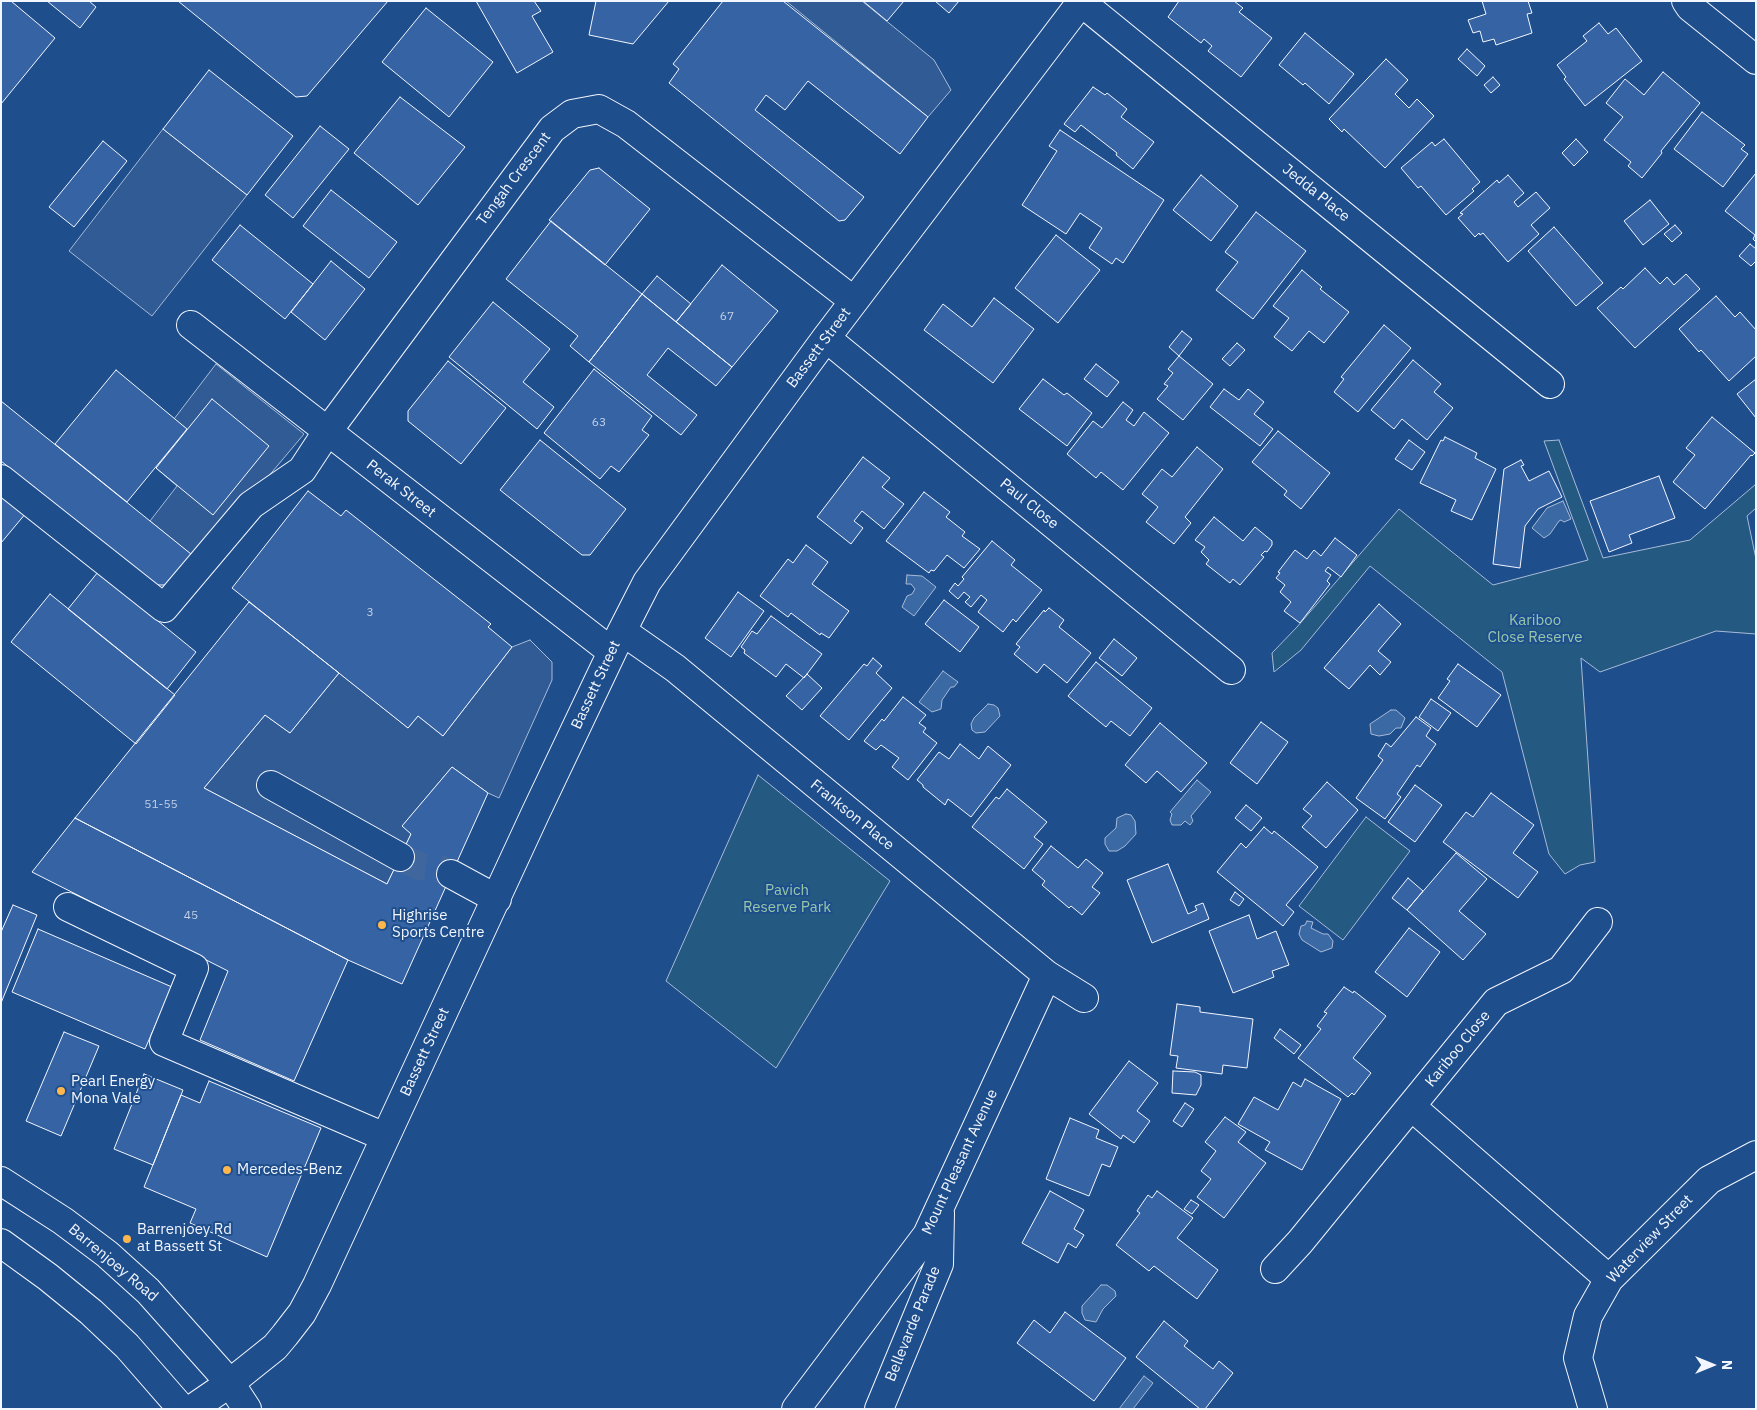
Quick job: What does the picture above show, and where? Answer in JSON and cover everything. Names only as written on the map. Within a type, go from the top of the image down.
[{"type":"street","points":[[1686,1],[1690,7],[1756,60]]},
{"type":"street","name":"Bassett Street","points":[[192,1409],[230,1383],[275,1346],[302,1313],[344,1230],[385,1137],[617,641],[647,582],[826,338],[1082,2]]},
{"type":"street","name":"Jedda Place","points":[[1082,2],[1550,384]]},
{"type":"street","name":"Tengah Crescent","points":[[1,479],[164,608],[251,505],[302,470],[327,432],[552,129],[572,114],[599,109],[626,124],[854,301]]},
{"type":"street","name":"Perak Street","points":[[191,325],[327,432],[617,641]]},
{"type":"street","name":"Paul Close","points":[[826,338],[1231,670]]},
{"type":"street","name":"Frankson Place","points":[[617,641],[674,668],[1047,975],[1084,998]]},
{"type":"street","points":[[271,786],[400,856]]},
{"type":"street","points":[[451,874],[497,898]]},
{"type":"street","points":[[68,907],[194,968],[164,1042],[385,1137]]},
{"type":"street","name":"Kariboo Close","points":[[1276,1269],[1412,1107],[1496,1002],[1560,970],[1598,922]]},
{"type":"street","name":"Mount Pleasant Avenue","points":[[796,1409],[927,1235],[1047,975]]},
{"type":"street","points":[[1412,1107],[1608,1279]]},
{"type":"street","name":"Waterview Street","points":[[1593,1409],[1578,1358],[1588,1316],[1608,1279],[1709,1180],[1756,1155]]},
{"type":"street","name":"Barrenjoey Road","points":[[1,1181],[63,1221],[107,1254],[142,1285],[203,1350],[230,1383],[247,1409]]},
{"type":"street","name":"Bellevarde Parade","points":[[879,1409],[939,1264],[940,1207]]},
{"type":"street","points":[[1,1243],[48,1276],[91,1312],[127,1346],[182,1409]]},
{"type":"green space","name":"Kariboo Close Reserve","points":[[1559,440],[1603,558],[1690,540],[1756,484],[1756,508],[1747,516],[1756,559],[1756,634],[1716,631],[1600,672],[1581,658],[1595,862],[1580,865],[1565,874],[1549,854],[1502,672],[1370,566],[1301,650],[1274,672],[1272,653],[1297,627],[1399,509],[1493,585],[1588,560],[1544,441]]},
{"type":"green space","name":"Pavich Reserve Park","points":[[758,775],[890,881],[776,1068],[666,981]]},
{"type":"green space","points":[[1366,817],[1410,851],[1343,940],[1299,906]]},
{"type":"shaded area","points":[[786,1],[862,1],[934,60],[951,90],[928,117]]},
{"type":"shaded area","points":[[163,129],[247,195],[152,316],[69,251]]},
{"type":"shaded area","points":[[216,364],[304,434],[198,560],[150,521],[177,486],[156,468],[187,429],[174,419]]},
{"type":"shaded area","points":[[1563,501],[1571,519],[1564,522],[1559,521],[1550,534],[1544,538],[1532,528],[1547,508]]},
{"type":"shaded area","points":[[907,575],[922,576],[936,587],[914,616],[902,607],[907,596],[912,594],[915,589],[911,584],[906,584]]},
{"type":"shaded area","points":[[530,640],[552,662],[552,680],[499,798],[488,793],[452,767],[404,824],[411,834],[387,884],[204,788],[265,715],[290,733],[339,673],[408,728],[418,716],[443,736],[512,647]]},
{"type":"shaded area","points":[[943,671],[958,682],[954,687],[951,687],[942,700],[941,709],[932,712],[919,702]]},
{"type":"shaded area","points":[[988,704],[998,708],[1000,716],[985,732],[976,733],[972,730],[971,724],[974,718]]},
{"type":"shaded area","points":[[1391,710],[1396,710],[1405,718],[1401,728],[1396,728],[1390,734],[1379,736],[1371,734],[1370,724]]},
{"type":"shaded area","points":[[1197,780],[1211,792],[1191,816],[1193,821],[1190,825],[1185,821],[1181,825],[1172,825],[1170,820],[1172,814],[1170,812]]},
{"type":"shaded area","points":[[1126,814],[1131,815],[1135,821],[1136,834],[1125,846],[1117,851],[1109,851],[1105,844],[1105,838],[1116,828],[1117,818]]},
{"type":"shaded area","points":[[1307,921],[1313,922],[1311,928],[1323,934],[1328,934],[1333,941],[1332,948],[1321,952],[1302,940],[1299,934],[1301,926],[1305,925]]},
{"type":"shaded area","points":[[1101,1285],[1107,1285],[1115,1291],[1116,1296],[1103,1309],[1096,1322],[1085,1320],[1082,1306]]},
{"type":"shaded area","points":[[1144,1376],[1153,1383],[1133,1409],[1119,1409]]},
{"type":"building","points":[[1,1],[11,1],[55,38],[1,104]]},
{"type":"building","points":[[47,1],[89,1],[96,7],[80,28]]},
{"type":"building","points":[[178,1],[388,1],[307,96],[296,97]]},
{"type":"building","points":[[476,1],[534,1],[541,11],[532,16],[553,52],[517,73]]},
{"type":"building","points":[[596,1],[669,1],[633,44],[589,35]]},
{"type":"building","points":[[723,1],[783,1],[928,117],[900,154],[808,81],[785,110],[766,95],[755,110],[864,197],[845,220],[839,221],[669,83],[679,69],[673,64]]},
{"type":"building","points":[[863,1],[904,1],[887,21]]},
{"type":"building","points":[[935,1],[959,1],[949,13]]},
{"type":"building","points":[[1179,1],[1234,1],[1243,8],[1239,12],[1272,38],[1241,77],[1208,51],[1212,46],[1204,39],[1201,43],[1168,17]]},
{"type":"building","points":[[1482,1],[1528,1],[1532,13],[1527,14],[1532,33],[1496,45],[1494,39],[1483,42],[1480,31],[1473,33],[1468,20],[1486,14]]},
{"type":"building","points":[[426,8],[493,62],[449,117],[382,62]]},
{"type":"building","points":[[1599,23],[1608,34],[1616,28],[1642,61],[1585,106],[1564,79],[1566,77],[1557,65],[1587,41],[1583,36]]},
{"type":"building","points":[[1305,33],[1354,74],[1329,104],[1305,83],[1303,85],[1279,65]]},
{"type":"building","points":[[1467,49],[1485,66],[1477,76],[1458,59]]},
{"type":"building","points":[[1386,59],[1408,80],[1395,94],[1409,108],[1417,99],[1434,116],[1385,168],[1344,129],[1342,132],[1329,119]]},
{"type":"building","points":[[209,70],[293,136],[247,195],[163,129]]},
{"type":"building","points":[[1663,72],[1700,103],[1642,178],[1628,166],[1631,162],[1604,140],[1623,117],[1606,103],[1625,79],[1644,95]]},
{"type":"building","points":[[1493,77],[1500,85],[1491,93],[1484,85]]},
{"type":"building","points":[[1093,87],[1105,95],[1107,93],[1127,109],[1121,117],[1154,142],[1133,169],[1116,155],[1117,153],[1081,125],[1075,132],[1064,124]]},
{"type":"building","points":[[400,97],[465,147],[418,205],[354,153]]},
{"type":"building","points":[[1702,112],[1745,145],[1741,149],[1748,154],[1723,187],[1674,149]]},
{"type":"building","points":[[320,126],[349,149],[293,218],[265,195]]},
{"type":"building","points":[[1060,130],[1164,200],[1123,263],[1116,258],[1112,264],[1089,248],[1102,228],[1080,213],[1066,234],[1022,205],[1057,151],[1049,146]]},
{"type":"building","points":[[1444,139],[1480,182],[1472,189],[1474,191],[1446,215],[1421,186],[1418,188],[1401,168],[1432,142],[1435,146]]},
{"type":"building","points":[[1576,139],[1588,152],[1574,166],[1562,153]]},
{"type":"building","points":[[103,141],[127,161],[74,227],[49,207]]},
{"type":"building","points":[[599,168],[650,209],[605,265],[549,220],[590,170]]},
{"type":"building","points":[[1756,173],[1756,242],[1753,239],[1755,235],[1725,211]]},
{"type":"building","points":[[1201,175],[1238,206],[1211,241],[1173,210]]},
{"type":"building","points":[[1508,175],[1524,193],[1514,202],[1518,207],[1536,192],[1550,208],[1531,225],[1539,234],[1508,262],[1483,233],[1480,235],[1479,233],[1475,237],[1458,218],[1463,214],[1460,213],[1497,180],[1499,183]]},
{"type":"building","points":[[331,190],[397,242],[369,278],[303,226]]},
{"type":"building","points":[[1650,200],[1669,224],[1643,245],[1624,221]]},
{"type":"building","points":[[1256,212],[1306,251],[1253,319],[1216,290],[1238,262],[1225,252]]},
{"type":"building","points":[[551,221],[642,294],[589,362],[570,346],[578,336],[506,279]]},
{"type":"building","points":[[240,225],[313,284],[285,319],[212,260]]},
{"type":"building","points":[[1675,225],[1682,233],[1672,242],[1664,234]]},
{"type":"building","points":[[1554,227],[1603,283],[1576,306],[1528,251]]},
{"type":"building","points":[[1056,235],[1100,270],[1058,323],[1015,288]]},
{"type":"building","points":[[1750,244],[1756,249],[1756,261],[1751,266],[1739,256]]},
{"type":"building","points":[[331,261],[365,289],[325,340],[291,312]]},
{"type":"building","points":[[722,265],[778,311],[732,367],[676,322]]},
{"type":"building","points":[[1645,268],[1660,284],[1667,277],[1674,285],[1686,274],[1700,289],[1635,348],[1597,308],[1621,287],[1623,289]]},
{"type":"building","points":[[1302,270],[1322,287],[1320,289],[1349,312],[1324,343],[1309,331],[1292,351],[1274,337],[1289,318],[1273,306]]},
{"type":"building","points":[[657,276],[691,304],[676,322],[642,294]]},
{"type":"building","points":[[642,294],[732,367],[716,386],[668,348],[647,375],[697,415],[681,435],[589,362]]},
{"type":"building","points":[[1716,296],[1735,317],[1740,312],[1756,330],[1756,356],[1729,381],[1701,350],[1699,352],[1679,329]]},
{"type":"building","points":[[994,298],[1034,329],[993,383],[924,330],[943,304],[972,327]]},
{"type":"building","points":[[493,302],[550,349],[523,382],[554,407],[537,429],[449,357]]},
{"type":"building","points":[[1384,325],[1411,348],[1358,412],[1334,392],[1344,379],[1341,377]]},
{"type":"building","points":[[1182,331],[1192,339],[1179,356],[1169,347]]},
{"type":"building","points":[[1237,343],[1245,350],[1230,366],[1222,359]]},
{"type":"building","points":[[1179,356],[1213,384],[1183,420],[1157,399],[1168,386],[1164,384],[1173,373],[1168,369]]},
{"type":"building","points":[[1413,360],[1441,384],[1434,392],[1453,408],[1427,440],[1402,419],[1394,429],[1371,410]]},
{"type":"building","points":[[448,361],[506,408],[461,464],[408,421],[408,411]]},
{"type":"building","points":[[1096,364],[1119,382],[1107,397],[1084,379]]},
{"type":"building","points":[[594,369],[652,416],[642,430],[649,435],[619,472],[611,466],[600,479],[544,433]]},
{"type":"building","points":[[116,370],[187,429],[127,502],[55,444]]},
{"type":"building","points":[[1043,379],[1064,395],[1067,393],[1092,413],[1067,446],[1019,409]]},
{"type":"building","points":[[1756,379],[1756,418],[1737,394]]},
{"type":"building","points":[[1224,389],[1239,400],[1248,389],[1264,402],[1254,414],[1273,429],[1260,446],[1210,407]]},
{"type":"building","points":[[212,399],[269,446],[213,515],[156,468]]},
{"type":"building","points":[[1,401],[191,554],[166,585],[155,585],[1,461]]},
{"type":"building","points":[[1123,402],[1133,410],[1126,420],[1134,426],[1144,412],[1169,433],[1123,490],[1101,472],[1096,478],[1067,454],[1093,421],[1102,428]]},
{"type":"building","points":[[1712,417],[1755,453],[1751,455],[1705,509],[1673,482],[1695,455],[1686,448]]},
{"type":"building","points":[[1278,431],[1330,473],[1301,509],[1284,495],[1287,491],[1252,462]]},
{"type":"building","points":[[1445,437],[1477,453],[1475,458],[1496,469],[1472,520],[1451,511],[1456,500],[1420,483],[1441,440],[1443,441]]},
{"type":"building","points":[[540,440],[626,509],[590,555],[582,555],[500,490]]},
{"type":"building","points":[[1409,440],[1425,452],[1412,470],[1395,459]]},
{"type":"building","points":[[1197,447],[1223,469],[1185,517],[1191,523],[1174,544],[1146,522],[1158,507],[1142,494],[1162,469],[1172,477]]},
{"type":"building","points":[[863,457],[890,478],[882,487],[904,504],[884,529],[862,511],[854,521],[863,528],[851,544],[817,517]]},
{"type":"building","points":[[1521,460],[1524,465],[1521,466],[1529,481],[1549,471],[1562,497],[1538,509],[1525,526],[1520,568],[1493,564],[1504,469]]},
{"type":"building","points":[[1659,476],[1675,518],[1629,535],[1632,543],[1609,552],[1590,501]]},
{"type":"building","points":[[308,491],[341,516],[346,510],[491,624],[488,627],[512,647],[443,736],[418,716],[408,728],[232,588]]},
{"type":"building","points":[[924,492],[950,512],[946,517],[965,532],[962,536],[980,549],[964,568],[947,555],[934,571],[931,570],[929,573],[886,541]]},
{"type":"building","points":[[1,493],[26,513],[1,543]]},
{"type":"building","points":[[1214,517],[1243,541],[1255,527],[1272,541],[1272,545],[1267,552],[1265,551],[1261,555],[1264,557],[1240,585],[1233,579],[1230,583],[1206,564],[1209,560],[1201,552],[1205,547],[1195,540]]},
{"type":"building","points":[[1335,538],[1357,555],[1341,577],[1328,567],[1325,571],[1331,575],[1327,581],[1330,584],[1300,623],[1284,611],[1291,602],[1280,592],[1285,585],[1276,578],[1280,573],[1278,572],[1295,550],[1307,559],[1314,550],[1321,556]]},
{"type":"building","points":[[992,541],[1015,560],[1011,565],[1042,590],[1016,622],[1013,619],[1003,632],[978,612],[987,600],[981,595],[971,607],[965,602],[970,597],[964,592],[958,599],[949,591],[955,583],[958,586],[964,579],[962,577]]},
{"type":"building","points":[[806,545],[828,562],[812,584],[849,611],[829,638],[821,633],[820,635],[791,613],[788,617],[760,596],[788,559],[793,563]]},
{"type":"building","points":[[98,572],[196,652],[167,689],[68,609]]},
{"type":"building","points":[[738,592],[764,611],[731,657],[705,638]]},
{"type":"building","points":[[50,594],[175,695],[136,744],[11,642]]},
{"type":"building","points":[[944,600],[979,627],[960,652],[925,624]]},
{"type":"building","points":[[249,602],[339,673],[290,733],[265,715],[204,788],[387,884],[411,834],[402,826],[452,767],[488,793],[402,984],[348,960],[75,818]]},
{"type":"building","points":[[1379,604],[1401,624],[1378,651],[1391,662],[1380,675],[1370,665],[1349,689],[1324,668]]},
{"type":"building","points":[[1049,608],[1064,620],[1059,627],[1091,653],[1067,683],[1044,664],[1037,673],[1014,654],[1020,647],[1016,644],[1044,610],[1045,612]]},
{"type":"building","points":[[771,616],[822,654],[804,678],[786,664],[776,677],[744,653],[745,650],[741,647],[752,631],[757,634]]},
{"type":"building","points":[[1114,639],[1137,658],[1122,676],[1099,658]]},
{"type":"building","points":[[873,658],[882,666],[876,673],[892,688],[849,740],[820,716],[864,664],[867,666]]},
{"type":"building","points":[[1096,662],[1152,708],[1130,736],[1111,721],[1106,727],[1068,696]]},
{"type":"building","points":[[1458,664],[1501,695],[1477,727],[1438,698],[1450,681],[1447,679]]},
{"type":"building","points":[[807,674],[822,688],[802,710],[786,696]]},
{"type":"building","points":[[903,697],[926,715],[919,723],[926,728],[923,732],[937,743],[908,780],[892,767],[899,758],[881,745],[876,750],[864,741],[882,719],[884,721]]},
{"type":"building","points":[[1431,699],[1451,713],[1438,731],[1419,717]]},
{"type":"building","points":[[1416,717],[1431,728],[1426,736],[1436,744],[1420,767],[1417,765],[1397,794],[1401,797],[1385,819],[1356,798],[1383,760],[1378,756],[1386,743],[1391,747]]},
{"type":"building","points":[[1261,722],[1288,742],[1257,784],[1230,763]]},
{"type":"building","points":[[1160,723],[1207,763],[1181,792],[1157,771],[1146,783],[1125,765]]},
{"type":"building","points":[[960,744],[979,759],[988,746],[1011,765],[971,817],[948,799],[945,805],[917,780],[939,752],[949,759]]},
{"type":"building","points":[[1327,782],[1358,810],[1326,848],[1302,827],[1312,816],[1303,809]]},
{"type":"building","points":[[1415,785],[1442,805],[1415,842],[1388,822]]},
{"type":"building","points":[[1007,789],[1047,822],[1034,837],[1043,844],[1024,869],[972,827],[996,797],[999,799]]},
{"type":"building","points":[[1491,793],[1534,825],[1513,853],[1538,872],[1518,898],[1443,842],[1466,812],[1473,817]]},
{"type":"building","points":[[1246,805],[1262,818],[1251,831],[1235,818]]},
{"type":"building","points":[[75,818],[348,960],[294,1081],[200,1040],[228,971],[32,872]]},
{"type":"building","points":[[1264,827],[1272,834],[1274,831],[1318,867],[1286,905],[1294,912],[1283,926],[1217,872],[1241,843],[1246,848]]},
{"type":"building","points":[[1051,846],[1078,868],[1086,859],[1103,873],[1092,887],[1100,893],[1082,915],[1071,906],[1069,908],[1042,885],[1045,881],[1032,870]]},
{"type":"building","points":[[1456,853],[1487,879],[1459,911],[1486,934],[1463,960],[1407,910]]},
{"type":"building","points":[[1168,864],[1188,914],[1197,910],[1195,906],[1203,903],[1209,919],[1152,943],[1127,880]]},
{"type":"building","points":[[1408,878],[1423,891],[1407,910],[1392,898]]},
{"type":"building","points":[[1235,892],[1244,899],[1239,906],[1230,900]]},
{"type":"building","points":[[13,905],[37,915],[1,1003],[1,932]]},
{"type":"building","points":[[1249,915],[1257,939],[1276,931],[1289,965],[1272,971],[1274,977],[1233,993],[1209,931]]},
{"type":"building","points":[[1409,928],[1440,952],[1407,997],[1375,972]]},
{"type":"building","points":[[38,929],[172,987],[145,1049],[12,992]]},
{"type":"building","points":[[1344,987],[1353,993],[1354,991],[1386,1016],[1353,1058],[1371,1073],[1354,1095],[1352,1093],[1348,1097],[1298,1058],[1321,1029],[1317,1026],[1327,1013],[1324,1012]]},
{"type":"building","points":[[1177,1004],[1200,1007],[1200,1012],[1253,1019],[1247,1068],[1223,1065],[1222,1074],[1176,1068],[1178,1056],[1170,1055]]},
{"type":"building","points":[[1280,1029],[1301,1045],[1294,1054],[1274,1038]]},
{"type":"building","points":[[64,1032],[99,1046],[61,1136],[26,1121]]},
{"type":"building","points":[[1129,1061],[1158,1083],[1137,1111],[1150,1121],[1134,1143],[1123,1135],[1121,1139],[1089,1114]]},
{"type":"building","points":[[1173,1071],[1195,1072],[1201,1075],[1201,1085],[1196,1095],[1172,1093]]},
{"type":"building","points":[[144,1074],[183,1090],[153,1165],[114,1149]]},
{"type":"building","points":[[1305,1079],[1341,1099],[1302,1170],[1265,1150],[1270,1142],[1238,1124],[1254,1097],[1278,1110],[1293,1082],[1301,1087]]},
{"type":"building","name":"Mercedes-Benz","points":[[209,1081],[321,1128],[267,1257],[190,1223],[196,1209],[144,1187],[181,1095],[200,1103]]},
{"type":"building","points":[[1185,1103],[1194,1109],[1182,1127],[1173,1121]]},
{"type":"building","points":[[1225,1117],[1246,1132],[1238,1142],[1266,1163],[1224,1218],[1197,1197],[1211,1179],[1201,1171],[1216,1151],[1205,1142]]},
{"type":"building","points":[[1070,1118],[1099,1130],[1096,1138],[1118,1147],[1110,1167],[1102,1164],[1089,1196],[1046,1179]]},
{"type":"building","points":[[1050,1191],[1084,1210],[1074,1229],[1084,1235],[1076,1248],[1068,1243],[1058,1263],[1022,1243]]},
{"type":"building","points":[[1157,1191],[1193,1218],[1177,1238],[1218,1270],[1197,1299],[1154,1266],[1149,1271],[1116,1245],[1140,1213],[1137,1211],[1148,1195],[1152,1198]]},
{"type":"building","points":[[1191,1200],[1199,1205],[1192,1214],[1184,1209]]},
{"type":"building","points":[[1065,1312],[1126,1358],[1094,1401],[1017,1343],[1034,1320],[1050,1333]]},
{"type":"building","points":[[1164,1321],[1188,1341],[1184,1346],[1213,1369],[1219,1361],[1233,1373],[1205,1409],[1200,1409],[1136,1357]]},
{"type":"tunnel","points":[[400,857],[419,866],[441,869],[451,874]]},
{"type":"place","name":"Highrise Sports Centre","points":[[382,925]]},
{"type":"place","name":"Pearl Energy Mona Vale","points":[[61,1091]]},
{"type":"place","name":"Mercedes-Benz","points":[[227,1170]]},
{"type":"place","name":"Barrenjoey Rd at Bassett St","points":[[127,1239]]}]
